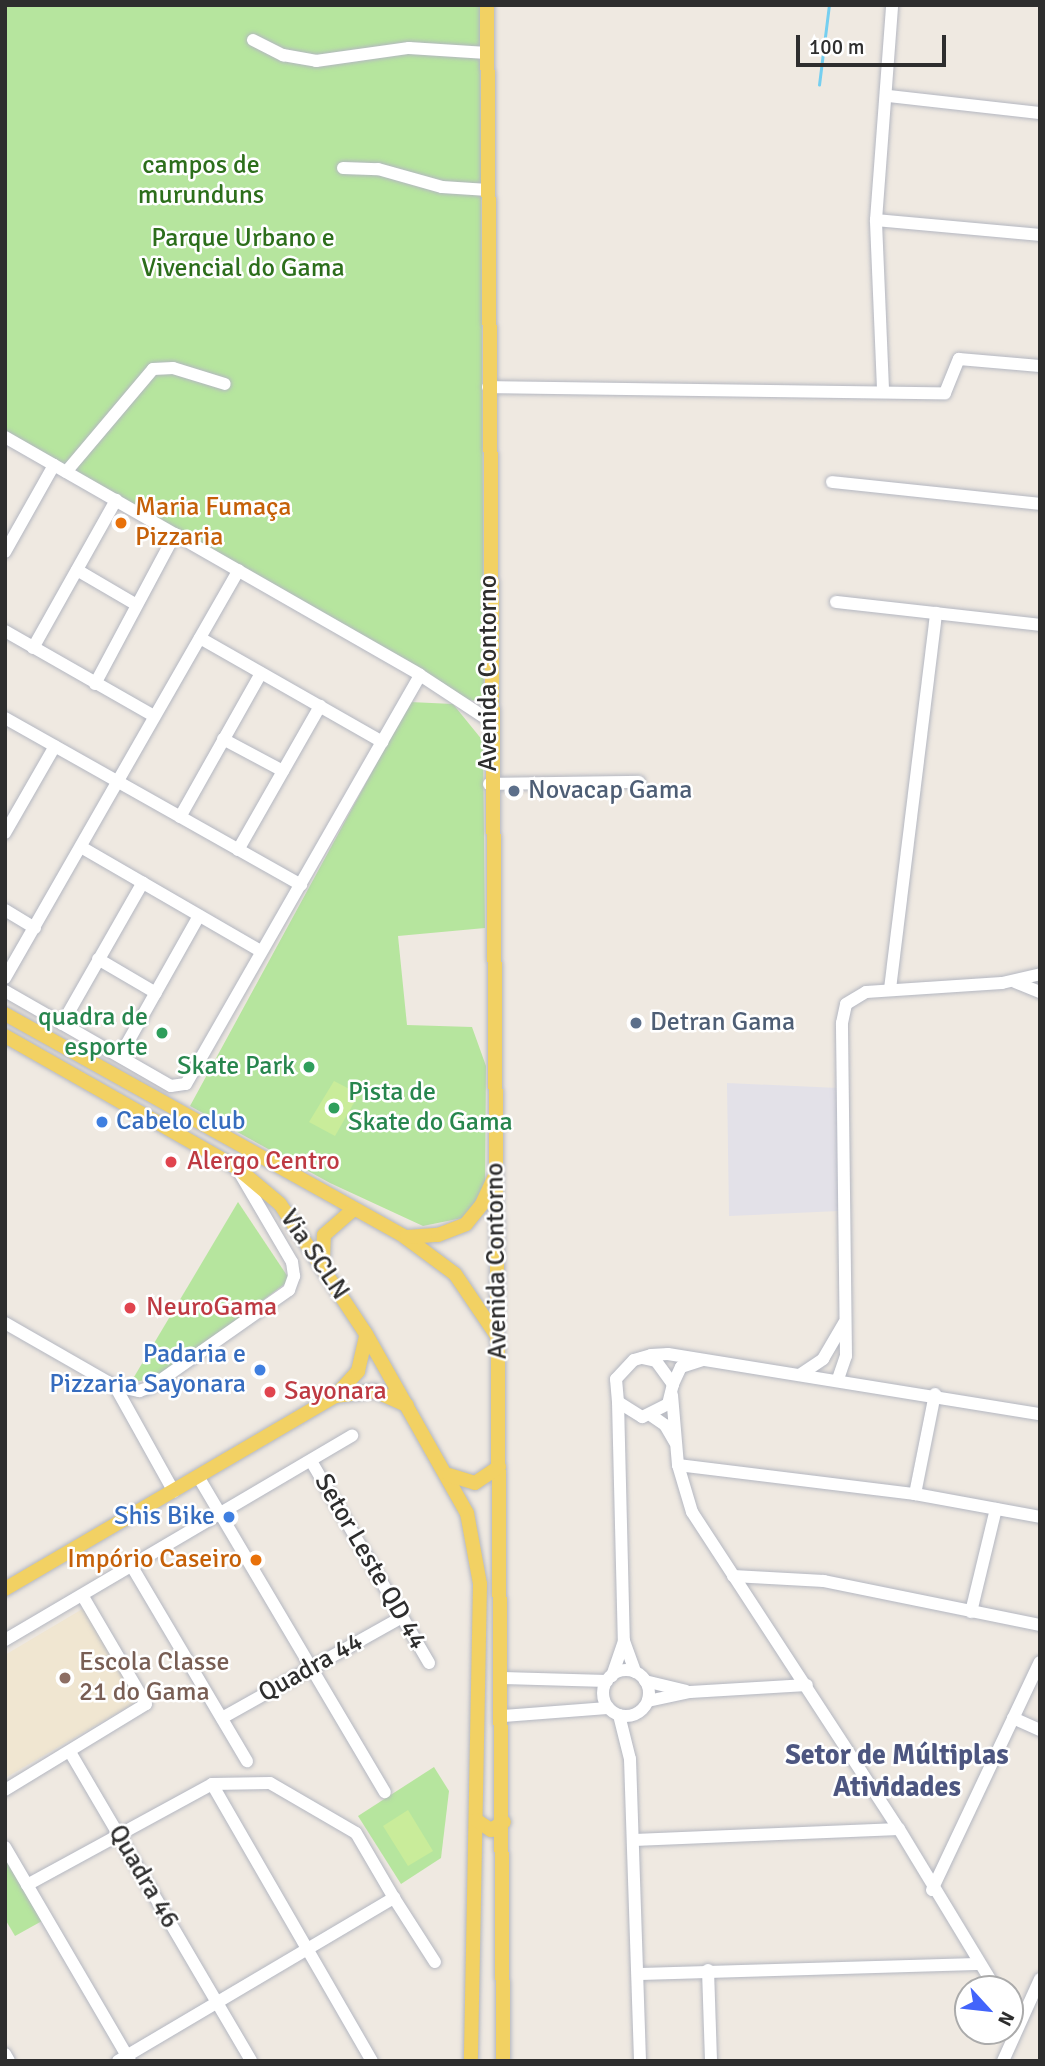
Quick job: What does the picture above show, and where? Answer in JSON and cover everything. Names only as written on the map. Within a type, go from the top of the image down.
[{"type":"main road","name":"Avenida Contorno","points":[[487,5],[489,785],[500,1255],[497,1337],[503,1678],[503,2061]]},
{"type":"main road","name":"Via SCLN","points":[[5,1014],[405,1237],[455,1274],[497,1337]]},
{"type":"main road","name":"Via SCLN","points":[[5,1035],[236,1167],[281,1204],[323,1264],[366,1334],[449,1475],[467,1513],[479,1564],[471,2061]]},
{"type":"main road","points":[[177,1133],[185,1127],[185,1115]]},
{"type":"main road","points":[[199,1146],[210,1129]]},
{"type":"main road","points":[[405,1237],[438,1235],[466,1224],[482,1204],[496,1173]]},
{"type":"main road","points":[[323,1264],[324,1235],[353,1210]]},
{"type":"main road","points":[[5,1589],[199,1478],[335,1396],[358,1371],[366,1334]]},
{"type":"main road","points":[[335,1396],[375,1391],[408,1406]]},
{"type":"main road","points":[[449,1475],[475,1483],[499,1467]]},
{"type":"main road","points":[[476,1820],[491,1830],[503,1822]]},
{"type":"street","points":[[883,389],[876,220],[888,96],[891,5]]},
{"type":"street","points":[[253,40],[283,55],[316,61],[409,48],[487,52]]},
{"type":"street","points":[[888,96],[1040,113]]},
{"type":"street","points":[[343,168],[378,169],[442,187],[488,190]]},
{"type":"street","points":[[876,220],[1040,235]]},
{"type":"street","points":[[488,387],[883,389],[945,393],[959,359],[1040,366]]},
{"type":"street","points":[[5,552],[11,529],[60,468],[153,369],[173,368],[225,384]]},
{"type":"street","points":[[5,437],[420,675],[490,721]]},
{"type":"street","points":[[832,482],[1040,503]]},
{"type":"street","points":[[33,648],[116,500]]},
{"type":"street","points":[[95,684],[175,534]]},
{"type":"street","points":[[77,570],[137,605]]},
{"type":"street","points":[[5,978],[239,570]]},
{"type":"street","points":[[836,602],[1040,625]]},
{"type":"street","points":[[890,989],[936,613]]},
{"type":"street","points":[[5,631],[154,716]]},
{"type":"street","points":[[200,638],[382,742]]},
{"type":"street","points":[[180,817],[261,673]]},
{"type":"street","points":[[5,991],[171,1086],[183,1087],[420,675]]},
{"type":"street","points":[[238,850],[320,706]]},
{"type":"street","points":[[5,718],[301,885]]},
{"type":"street","points":[[223,739],[283,771]]},
{"type":"street","points":[[7,828],[55,746]]},
{"type":"street","points":[[489,785],[639,782]]},
{"type":"street","points":[[81,847],[260,950]]},
{"type":"street","points":[[62,1024],[143,882]]},
{"type":"street","points":[[5,910],[35,928]]},
{"type":"street","points":[[120,1056],[199,916]]},
{"type":"street","points":[[98,959],[156,993]]},
{"type":"street","points":[[838,1379],[846,1363],[843,1012],[858,994],[890,989],[1014,982],[1040,974]]},
{"type":"street","points":[[1014,982],[1040,992]]},
{"type":"street","points":[[5,1323],[115,1386],[139,1391],[151,1387],[289,1290],[294,1276],[292,1262],[236,1167]]},
{"type":"street","points":[[801,1374],[830,1351],[846,1317]]},
{"type":"street","points":[[690,1692],[645,1681],[635,1672],[624,1641],[618,1402],[614,1391],[620,1371],[642,1358],[668,1354],[935,1394],[1040,1414]]},
{"type":"street","points":[[642,1358],[656,1361],[672,1389],[678,1465],[692,1512],[807,1685],[986,1975]]},
{"type":"street","points":[[619,1434],[647,1416],[672,1389],[681,1367],[706,1359]]},
{"type":"street","points":[[115,1386],[174,1492]]},
{"type":"street","points":[[915,1494],[935,1394]]},
{"type":"street","points":[[618,1402],[665,1425],[676,1446]]},
{"type":"street","points":[[5,1640],[352,1436]]},
{"type":"street","name":"Setor Leste QD 44","points":[[311,1461],[400,1618],[429,1663]]},
{"type":"street","points":[[678,1465],[915,1494],[1040,1517]]},
{"type":"street","points":[[199,1478],[385,1792]]},
{"type":"street","points":[[971,1612],[996,1509]]},
{"type":"street","points":[[131,1566],[247,1761]]},
{"type":"street","points":[[733,1576],[836,1583],[1040,1625]]},
{"type":"street","points":[[5,1790],[146,1703],[82,1595]]},
{"type":"street","name":"Quadra 44","points":[[222,1718],[400,1618]]},
{"type":"street","points":[[624,1641],[609,1678],[604,1699],[614,1711],[630,1759]]},
{"type":"street","points":[[932,1889],[1040,1662]]},
{"type":"street","points":[[503,1678],[609,1678],[635,1672]]},
{"type":"street","points":[[645,1681],[648,1701]]},
{"type":"street","points":[[640,2061],[630,1759],[639,1712],[648,1701],[690,1692],[807,1685]]},
{"type":"street","points":[[503,1716],[639,1712]]},
{"type":"street","points":[[1013,1718],[1040,1730]]},
{"type":"street","name":"Quadra 46","points":[[70,1752],[251,2061]]},
{"type":"street","points":[[212,1784],[372,2061]]},
{"type":"street","points":[[27,1885],[212,1784],[280,1785],[326,1818],[353,1830],[435,1962]]},
{"type":"street","points":[[634,1840],[898,1829]]},
{"type":"street","points":[[5,1847],[125,2059],[394,1898]]},
{"type":"street","points":[[638,1974],[979,1964]]},
{"type":"street","points":[[708,1970],[711,2061]]},
{"type":"street","points":[[1024,2014],[1040,1979]]},
{"type":"street","points":[[1003,2061],[1010,2045]]},
{"type":"street","points":[[5,2054],[9,2061]]},
{"type":"shaded area","points":[[727,1083],[838,1088],[839,1211],[729,1216]]},
{"type":"shaded area","name":"Escola Classe 21 do Gama","points":[[84,1608],[138,1701],[5,1778],[5,1655]]},
{"type":"green space","name":"Parque Urbano e Vivencial do Gama","points":[[5,5],[480,5],[484,692],[478,701],[469,700],[5,431]]},
{"type":"green space","points":[[410,702],[453,704],[483,741],[485,928],[398,936],[407,1025],[472,1027],[486,1066],[485,1186],[467,1217],[423,1226],[330,1183],[190,1106]]},
{"type":"green space","name":"Pista de Skate do Gama","points":[[334,1081],[359,1094],[335,1136],[309,1122]]},
{"type":"green space","points":[[238,1202],[290,1280],[157,1379],[131,1382]]},
{"type":"green space","points":[[434,1767],[449,1791],[441,1858],[401,1884],[358,1816]]},
{"type":"green space","points":[[408,1810],[433,1851],[408,1866],[383,1826]]},
{"type":"green space","points":[[5,1857],[42,1921],[15,1936],[5,1919]]},
{"type":"waterway","points":[[819,85],[829,5]]},
{"type":"place","name":"Maria Fumaça Pizzaria","points":[[121,523]]},
{"type":"place","name":"Novacap Gama","points":[[514,791]]},
{"type":"place","name":"Detran Gama","points":[[636,1023]]},
{"type":"place","name":"quadra de esporte","points":[[162,1033]]},
{"type":"place","name":"Skate Park","points":[[309,1067]]},
{"type":"place","name":"Pista de Skate do Gama","points":[[334,1108]]},
{"type":"place","name":"Cabelo club","points":[[102,1122]]},
{"type":"place","name":"Alergo Centro","points":[[171,1162]]},
{"type":"place","name":"NeuroGama","points":[[130,1308]]},
{"type":"place","name":"Padaria e Pizzaria Sayonara","points":[[260,1370]]},
{"type":"place","name":"Sayonara","points":[[270,1392]]},
{"type":"place","name":"Shis Bike","points":[[229,1517]]},
{"type":"place","name":"Impório Caseiro","points":[[256,1560]]},
{"type":"place","name":"Escola Classe 21 do Gama","points":[[65,1678]]},
{"type":"district","name":"Setor de Múltiplas Atividades","points":[[897,1771]]},
{"type":"park label","name":"campos de murunduns","points":[[201,181]]}]
